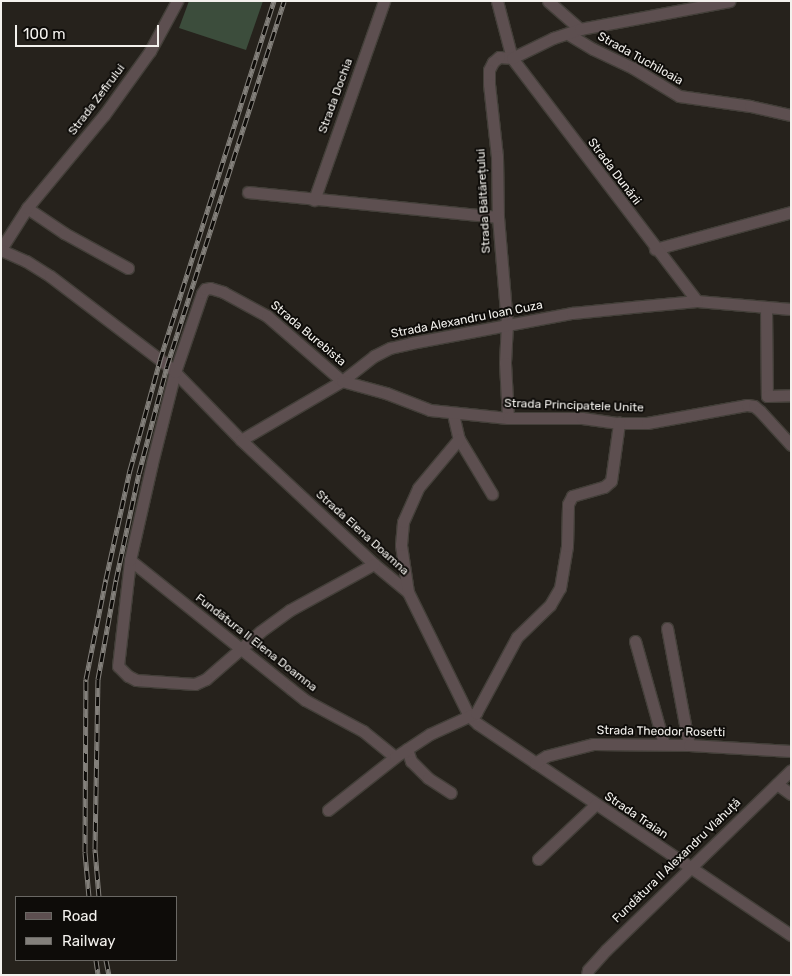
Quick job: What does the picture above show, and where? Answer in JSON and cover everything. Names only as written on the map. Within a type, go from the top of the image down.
[{"type":"street","name":"Strada Zefirului","points":[[1,250],[27,208],[104,115],[150,51],[177,1]]},
{"type":"street","name":"Strada Dochia","points":[[314,200],[384,1]]},
{"type":"street","points":[[497,1],[512,58],[580,29],[729,1]]},
{"type":"street","points":[[548,1],[580,29]]},
{"type":"street","name":"Strada Tuchiloaia","points":[[568,34],[593,49],[633,68],[679,96],[791,114]]},
{"type":"street","name":"Strada Băltărețului","points":[[508,418],[507,324],[489,70],[493,62],[499,57],[512,58]]},
{"type":"street","name":"Strada Dunării","points":[[512,58],[697,301]]},
{"type":"street","points":[[248,192],[498,217]]},
{"type":"street","points":[[27,208],[64,233],[128,268]]},
{"type":"street","points":[[655,248],[791,212]]},
{"type":"street","points":[[1,250],[26,261],[50,276],[175,372],[241,440]]},
{"type":"street","name":"Strada Burebista","points":[[175,372],[202,293],[210,288],[239,300],[267,316],[342,382]]},
{"type":"street","name":"Strada Alexandru Ioan Cuza","points":[[241,440],[342,382],[374,356],[390,348],[572,313],[697,301],[791,309]]},
{"type":"street","points":[[766,308],[768,396]]},
{"type":"street","points":[[175,372],[130,560],[118,655],[118,666],[128,676],[136,680],[195,684],[206,679],[265,628],[296,606],[374,564]]},
{"type":"street","name":"Strada Principatele Unite","points":[[342,382],[386,393],[430,410],[453,414],[508,418],[582,418],[619,423],[646,423],[733,406],[754,406]]},
{"type":"street","points":[[791,394],[768,396],[754,406],[791,445]]},
{"type":"street","points":[[453,414],[458,439],[492,494]]},
{"type":"street","points":[[328,810],[395,757],[430,734],[469,716],[479,708],[517,637],[550,605],[560,588],[567,546],[568,504],[572,496],[604,487],[611,482],[619,423]]},
{"type":"street","points":[[408,592],[401,545],[403,522],[418,488],[458,439]]},
{"type":"street","name":"Strada Elena Doamna","points":[[241,440],[374,564],[408,592],[469,716]]},
{"type":"street","name":"Fundătura II Elena Doamna","points":[[130,560],[240,650],[305,700],[362,731],[395,757]]},
{"type":"street","points":[[667,628],[690,745]]},
{"type":"street","points":[[635,640],[664,744]]},
{"type":"street","name":"Strada Traian","points":[[469,716],[499,741],[535,763],[594,805],[791,935]]},
{"type":"street","name":"Strada Theodor Rosetti","points":[[535,763],[546,756],[593,744],[664,744],[791,751]]},
{"type":"street","points":[[408,749],[411,761],[428,778],[450,793]]},
{"type":"street","name":"Fundătura II Alexandru Vlahuță","points":[[587,975],[588,970],[606,950],[791,770]]},
{"type":"street","points":[[777,784],[791,794]]},
{"type":"street","points":[[538,859],[594,805]]},
{"type":"green space","points":[[189,1],[263,1],[246,50],[179,28]]},
{"type":"railway","points":[[89,896],[85,852],[86,679],[106,579],[130,470],[160,360],[274,1]]},
{"type":"railway","points":[[99,896],[95,849],[98,679],[116,580],[139,473],[167,366],[284,1]]},
{"type":"railway","points":[[96,961],[98,975]]},
{"type":"railway","points":[[106,961],[109,975]]}]
